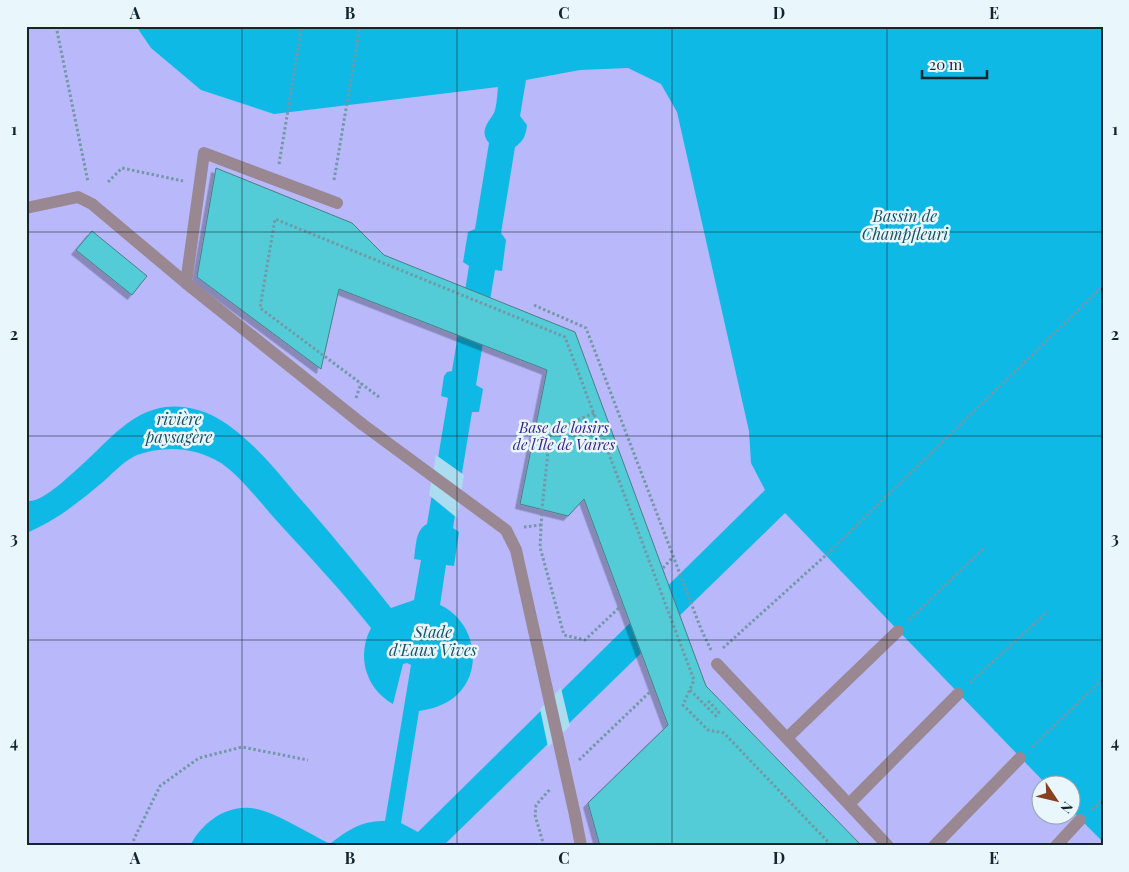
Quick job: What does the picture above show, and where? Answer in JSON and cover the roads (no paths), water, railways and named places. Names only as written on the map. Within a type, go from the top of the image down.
[{"type":"lane","points":[[186,283],[204,153],[337,203]]},
{"type":"lane","points":[[26,208],[78,196],[92,204],[186,283],[362,424],[506,530],[516,550],[581,846]]},
{"type":"lane","points":[[787,738],[898,631]]},
{"type":"lane","points":[[717,664],[888,846]]},
{"type":"lane","points":[[849,804],[958,694]]},
{"type":"lane","points":[[934,846],[1020,758]]},
{"type":"lane","points":[[1056,846],[1076,824]]},
{"type":"water","name":"Bassin de Champfleuri","points":[[136,26],[1103,26],[1103,842],[1082,821],[1082,774],[1036,774],[785,513],[443,846],[190,846],[196,836],[211,820],[231,810],[241,808],[252,808],[272,814],[330,844],[343,834],[362,824],[385,821],[411,665],[403,664],[393,704],[376,690],[366,671],[364,650],[371,628],[243,482],[228,468],[211,458],[180,449],[158,450],[137,455],[124,463],[67,510],[47,523],[26,533],[26,501],[33,501],[49,493],[131,421],[153,410],[165,407],[192,408],[211,415],[228,425],[260,452],[391,608],[414,600],[421,560],[414,559],[416,544],[420,530],[427,524],[448,398],[441,396],[444,376],[447,372],[452,371],[469,266],[463,262],[468,232],[475,229],[489,143],[486,139],[485,131],[495,110],[498,87],[274,114],[201,90],[151,48]],"holes":[[[628,68],[661,84],[677,112],[749,431],[751,463],[765,490],[418,832],[401,823],[419,711],[436,707],[452,699],[463,688],[470,676],[473,662],[469,635],[462,623],[440,605],[446,565],[454,566],[459,532],[453,528],[472,412],[479,412],[483,389],[476,385],[495,270],[502,271],[506,240],[501,233],[515,147],[522,140],[527,129],[527,125],[520,116],[526,80],[580,70]]]},
{"type":"water label","name":"rivière paysagère","points":[[179,427]]},
{"type":"water label","name":"Stade d'Eaux Vives","points":[[433,640]]},
{"type":"park label","name":"Base de loisirs de l'Île de Vaires","points":[[564,436]]}]
